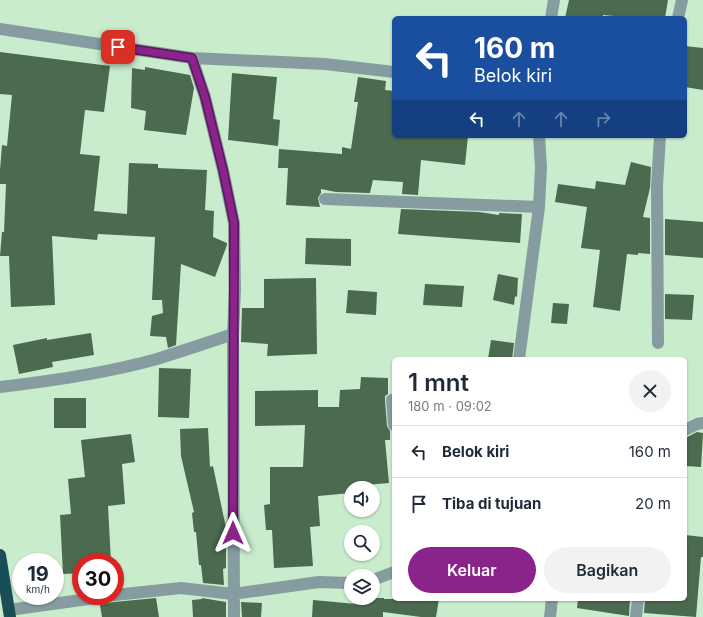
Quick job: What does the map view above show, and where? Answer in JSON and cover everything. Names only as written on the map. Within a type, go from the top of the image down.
[{"type":"highway","points":[[0,555],[9,613]]},
{"type":"street","points":[[551,16],[554,0]]},
{"type":"street","points":[[678,16],[682,0]]},
{"type":"street","points":[[0,29],[192,58],[325,64],[392,72]]},
{"type":"street","points":[[192,58],[205,97],[234,223],[234,617]]},
{"type":"street","points":[[520,357],[538,207],[541,166],[539,138]]},
{"type":"street","points":[[658,343],[657,186],[660,138]]},
{"type":"street","points":[[325,199],[538,207]]},
{"type":"street","points":[[0,387],[50,382],[113,369],[156,359],[233,334]]},
{"type":"street","points":[[687,429],[703,423]]},
{"type":"street","points":[[380,577],[392,573]]},
{"type":"street","points":[[124,594],[181,588],[233,594],[318,582],[344,583]]},
{"type":"street","points":[[550,617],[552,601]]},
{"type":"street","points":[[636,617],[638,601]]},
{"type":"street","points":[[9,613],[72,602]]},
{"type":"building","points":[[569,0],[668,0],[665,16],[565,16]]},
{"type":"building","points":[[687,46],[703,48],[703,90],[687,87]]},
{"type":"building","points":[[0,52],[110,66],[104,112],[85,110],[80,154],[100,156],[94,211],[127,214],[129,163],[158,164],[158,168],[207,170],[205,210],[214,211],[213,237],[227,243],[227,245],[215,277],[181,264],[176,345],[168,348],[166,337],[150,336],[152,316],[163,313],[162,300],[152,300],[155,237],[98,234],[97,240],[52,236],[55,305],[11,307],[9,256],[0,256],[2,232],[4,232],[6,184],[0,184],[0,170],[2,145],[7,146],[12,95],[0,94]]},
{"type":"building","points":[[145,67],[190,75],[194,88],[186,135],[144,130],[146,111],[131,108],[132,68],[145,70]]},
{"type":"building","points":[[232,73],[277,77],[273,119],[280,120],[278,146],[228,140]]},
{"type":"building","points":[[358,77],[386,81],[385,90],[392,91],[392,138],[468,138],[465,165],[421,160],[418,195],[402,194],[403,182],[373,180],[370,193],[336,192],[321,189],[321,193],[318,198],[320,207],[286,205],[288,168],[278,168],[279,149],[342,154],[342,147],[351,149],[358,102],[354,102]]},
{"type":"building","points":[[631,162],[651,167],[650,188],[643,217],[650,218],[650,254],[627,254],[620,311],[593,307],[600,250],[581,248],[587,207],[555,202],[558,184],[595,189],[596,181],[625,185]]},
{"type":"building","points":[[401,209],[479,212],[499,215],[499,213],[522,214],[520,243],[398,234]]},
{"type":"building","points":[[665,219],[703,222],[703,258],[665,255]]},
{"type":"building","points":[[306,238],[351,239],[351,266],[305,264]]},
{"type":"building","points":[[498,274],[518,278],[517,297],[515,296],[514,305],[493,300]]},
{"type":"building","points":[[316,278],[317,354],[267,356],[268,344],[241,342],[242,308],[264,308],[264,279]]},
{"type":"building","points":[[425,284],[464,286],[462,307],[423,305]]},
{"type":"building","points":[[348,290],[377,292],[376,315],[346,313]]},
{"type":"building","points":[[665,294],[694,295],[692,320],[665,319]]},
{"type":"building","points":[[553,303],[569,304],[567,324],[551,323]]},
{"type":"building","points":[[91,333],[94,355],[52,362],[53,367],[19,374],[13,345],[47,338],[47,340]]},
{"type":"building","points":[[491,340],[514,343],[512,357],[488,357]]},
{"type":"building","points":[[159,368],[191,369],[189,418],[158,417]]},
{"type":"building","points":[[361,377],[388,378],[388,394],[385,396],[385,401],[390,440],[385,440],[389,483],[380,484],[380,481],[344,481],[344,494],[318,496],[320,526],[310,527],[313,566],[274,568],[272,530],[266,530],[264,505],[270,504],[270,467],[303,467],[305,425],[255,426],[255,391],[318,390],[318,407],[339,407],[340,390],[360,389]]},
{"type":"building","points":[[54,398],[86,398],[86,428],[54,428]]},
{"type":"building","points":[[208,428],[210,467],[213,466],[226,528],[226,568],[223,569],[224,585],[203,583],[201,565],[199,565],[196,532],[194,532],[192,513],[194,512],[181,456],[180,429]]},
{"type":"building","points":[[697,432],[703,433],[701,467],[687,466],[687,437]]},
{"type":"building","points":[[131,434],[135,462],[122,464],[125,504],[108,506],[111,553],[72,553],[72,574],[64,574],[64,553],[62,553],[60,515],[71,514],[68,479],[85,477],[81,440]]},
{"type":"building","points":[[687,535],[703,537],[703,557],[701,557],[696,617],[644,613],[645,601],[687,601]]},
{"type":"building","points":[[156,598],[159,617],[102,617],[100,605],[124,605],[124,601]]},
{"type":"building","points":[[202,598],[226,602],[226,617],[193,617],[192,600]]},
{"type":"building","points":[[380,598],[392,599],[392,601],[439,601],[436,617],[421,617],[383,612],[383,617],[312,617],[313,600],[344,603],[344,605],[380,605]]},
{"type":"building","points":[[578,601],[630,601],[629,616],[577,608]]},
{"type":"building","points":[[241,602],[262,603],[261,617],[242,617]]},
{"type":"route","points":[[118,47],[192,58],[205,97],[223,170],[234,223],[235,290],[233,334],[233,533]]}]
